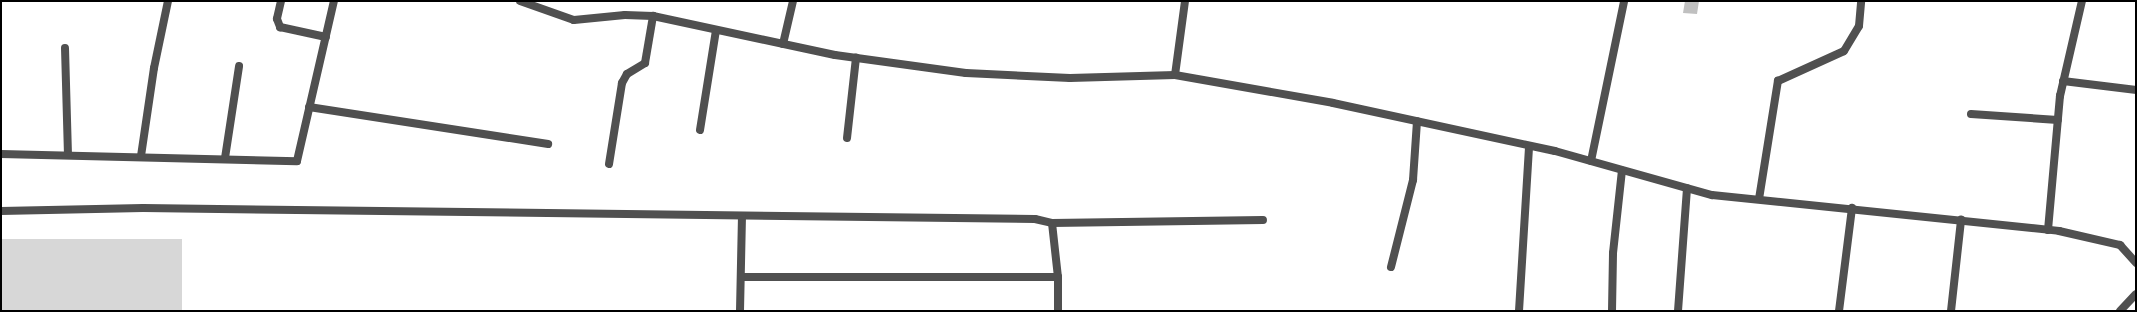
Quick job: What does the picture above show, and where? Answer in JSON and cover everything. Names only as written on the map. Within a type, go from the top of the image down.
[{"type":"street","points":[[141,156],[154,68],[168,1]]},
{"type":"street","points":[[282,1],[277,19],[280,27],[326,37]]},
{"type":"street","points":[[1,154],[141,156],[297,161],[334,1]]},
{"type":"street","points":[[520,1],[574,20],[625,15],[653,16],[856,58],[966,73],[1070,78],[1175,75],[1417,122],[1529,146],[1591,161],[1712,195],[1852,208],[2048,230],[2120,245],[2136,263]]},
{"type":"street","points":[[783,44],[793,1]]},
{"type":"street","points":[[1175,75],[1185,1]]},
{"type":"street","points":[[1591,161],[1624,1]]},
{"type":"street","points":[[1758,199],[1778,81],[1844,51],[1859,26],[1861,1]]},
{"type":"street","points":[[2048,230],[2063,81],[2082,1]]},
{"type":"street","points":[[609,164],[622,83],[627,74],[645,63],[653,16]]},
{"type":"street","points":[[700,130],[716,30]]},
{"type":"street","points":[[65,48],[68,155]]},
{"type":"street","points":[[847,138],[856,58]]},
{"type":"street","points":[[224,158],[239,66]]},
{"type":"street","points":[[2063,81],[2136,90]]},
{"type":"street","points":[[309,107],[548,144]]},
{"type":"street","points":[[1971,114],[2058,120]]},
{"type":"street","points":[[1391,267],[1413,180],[1417,122]]},
{"type":"street","points":[[1519,311],[1529,146]]},
{"type":"street","points":[[1612,311],[1614,253],[1622,170]]},
{"type":"street","points":[[1678,311],[1687,188]]},
{"type":"street","points":[[1,211],[144,208],[1035,219],[1052,223],[1264,220]]},
{"type":"street","points":[[1839,311],[1852,208]]},
{"type":"street","points":[[740,311],[742,216]]},
{"type":"street","points":[[1951,311],[1961,220]]},
{"type":"street","points":[[1052,223],[1058,277],[1058,311]]},
{"type":"street","points":[[741,277],[1058,277]]},
{"type":"street","points":[[2120,311],[2136,294]]},
{"type":"shaded area","points":[[1,239],[182,239],[182,311],[1,311]]},
{"type":"building","points":[[1685,1],[1699,1],[1697,14],[1683,13]]}]
